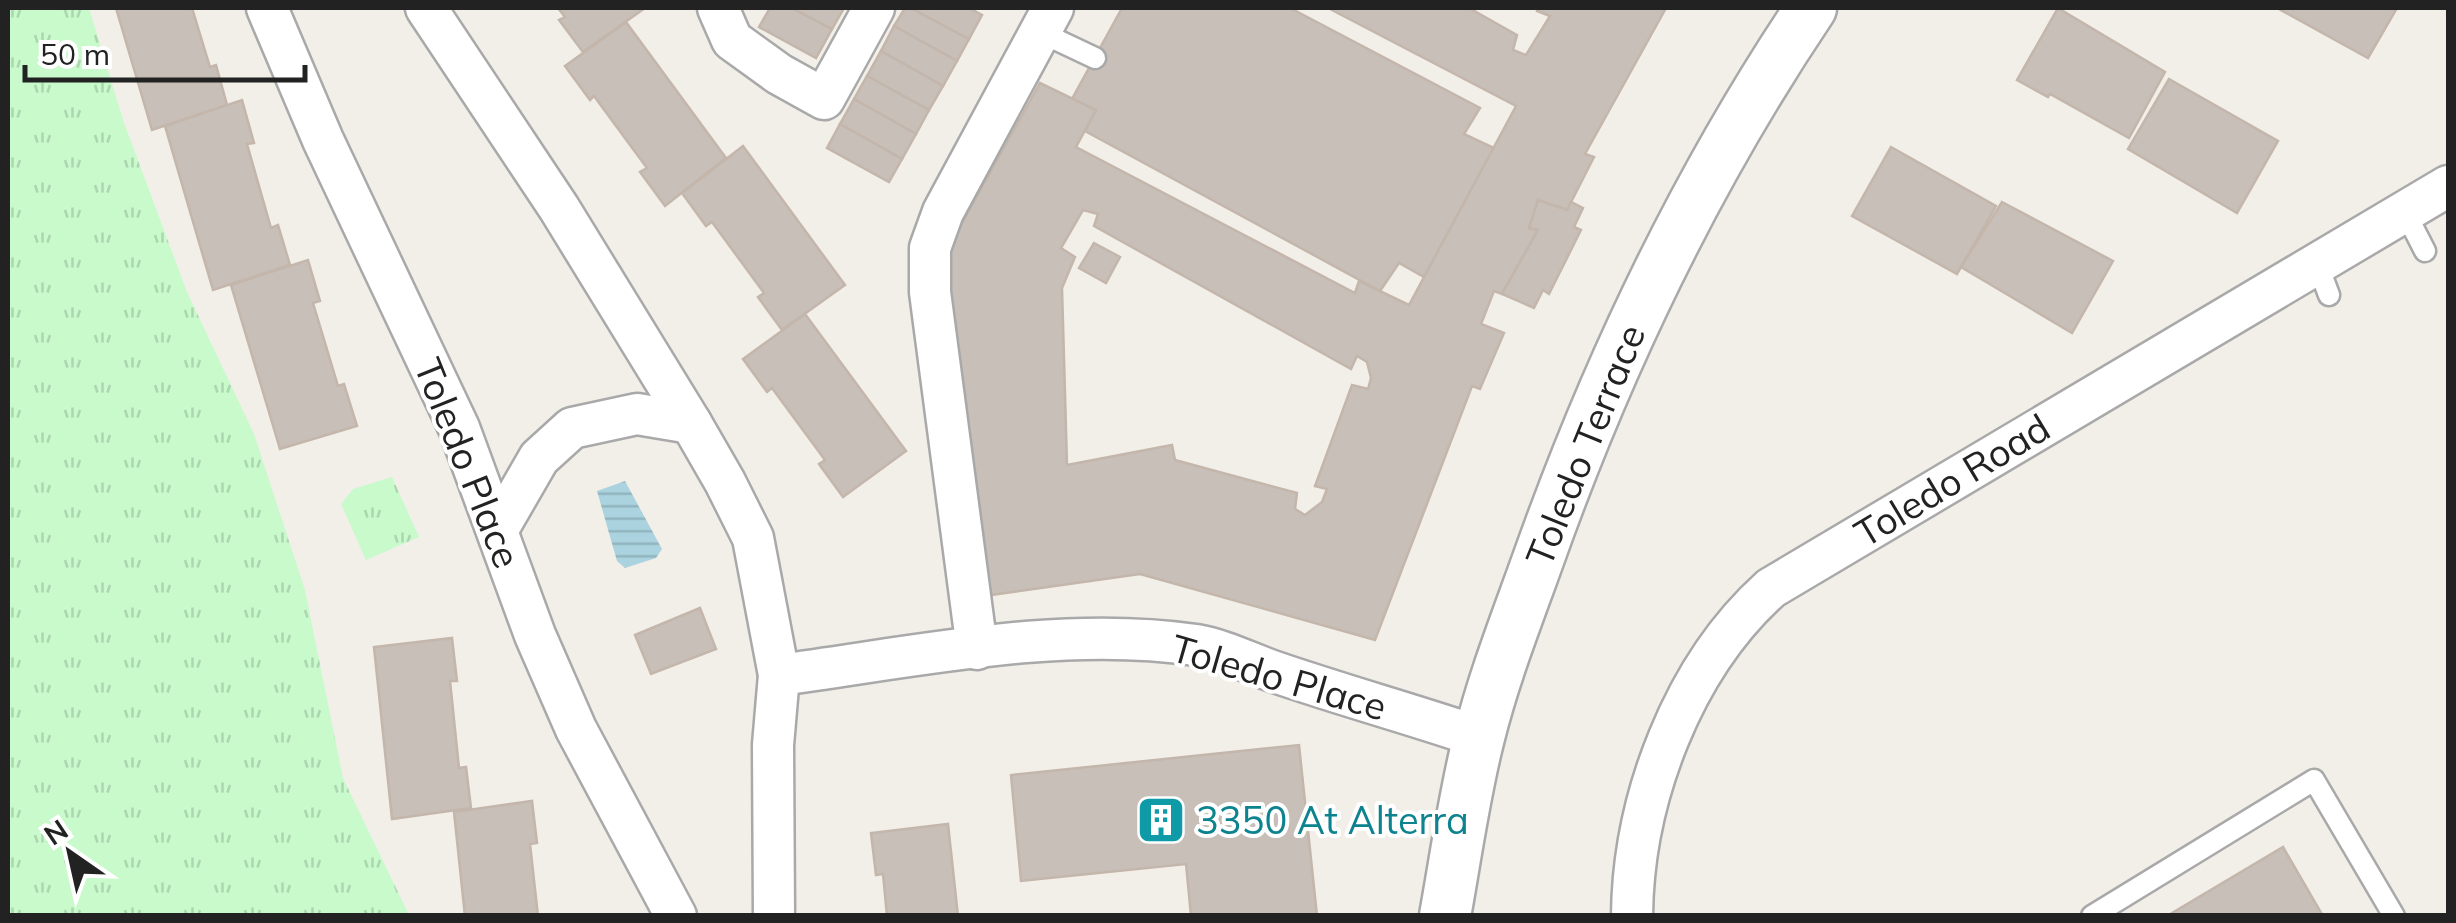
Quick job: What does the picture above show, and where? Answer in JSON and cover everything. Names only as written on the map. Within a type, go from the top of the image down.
[{"type":"street","name":"Toledo Place","points":[[267,8],[323,140],[458,428],[536,635],[576,728],[676,916]]},
{"type":"street","points":[[426,8],[559,208],[691,422],[752,538],[779,675],[774,745],[774,916]]},
{"type":"street","points":[[718,8],[732,40],[778,74],[824,99],[874,8]]},
{"type":"street","name":"Toledo Terrace","points":[[1445,916],[1479,736],[1518,614],[1595,406],[1650,286],[1699,193],[1753,97],[1811,8]]},
{"type":"street","points":[[977,649],[930,292],[930,248],[943,212],[1046,20]]},
{"type":"street","name":"Toledo Road","points":[[1632,916],[1634,866],[1646,801],[1660,760],[1720,667],[1732,627],[1771,588],[1832,563],[2095,404],[2233,325],[2324,279],[2405,212],[2448,186]]},
{"type":"street","points":[[498,529],[539,458],[572,428],[637,414],[691,422]]},
{"type":"street","name":"Toledo Place","points":[[779,675],[977,649],[1116,637],[1201,646],[1479,736]]},
{"type":"lane","points":[[1046,20],[1095,58]]},
{"type":"lane","points":[[2405,212],[2425,252]]},
{"type":"lane","points":[[2092,916],[2314,780],[2394,916]]},
{"type":"green space","points":[[8,8],[89,8],[123,120],[187,292],[254,434],[305,590],[343,778],[409,915],[8,915]]},
{"type":"green space","points":[[392,477],[419,537],[366,560],[341,504],[353,489]]},
{"type":"water","points":[[625,481],[662,549],[656,558],[625,568],[617,561],[597,491]]},
{"type":"building","points":[[116,8],[192,8],[210,67],[216,65],[227,105],[152,130]]},
{"type":"building","points":[[558,8],[645,8],[583,52],[559,20],[565,17]]},
{"type":"building","points":[[770,8],[792,8],[832,29],[816,58],[759,27]]},
{"type":"building","points":[[792,8],[844,8],[832,29]]},
{"type":"building","points":[[905,8],[969,39],[957,61],[894,26]]},
{"type":"building","points":[[911,8],[969,8],[982,15],[969,39]]},
{"type":"building","points":[[1122,8],[1290,8],[1480,108],[1464,134],[1494,148],[1424,277],[1399,263],[1380,291],[1085,131],[1096,110],[1072,99]]},
{"type":"building","points":[[1328,8],[1469,8],[1517,35],[1513,50],[1526,55],[1550,16],[1537,11],[1538,8],[1666,8],[1585,154],[1594,157],[1567,210],[1538,200],[1529,228],[1538,230],[1502,294],[1494,291],[1481,324],[1504,333],[1480,389],[1472,386],[1375,640],[1140,574],[977,597],[942,259],[1040,83],[1096,110],[1076,147],[1355,293],[1359,281],[1409,305],[1516,106]],"holes":[[[1083,210],[1098,214],[1094,226],[1351,369],[1357,356],[1367,362],[1371,378],[1368,389],[1352,385],[1315,486],[1327,489],[1322,502],[1305,515],[1295,509],[1297,493],[1175,460],[1172,445],[1067,465],[1062,288],[1075,257],[1061,248]]]},
{"type":"building","points":[[2058,8],[2165,72],[2129,138],[2017,80]]},
{"type":"building","points":[[2277,8],[2397,8],[2368,58]]},
{"type":"building","points":[[626,22],[726,158],[665,206],[640,172],[647,168],[594,96],[590,100],[565,66]]},
{"type":"building","points":[[894,26],[957,61],[943,86],[881,51]]},
{"type":"building","points":[[881,51],[943,86],[929,110],[867,76]]},
{"type":"building","points":[[867,76],[929,110],[916,134],[854,99]]},
{"type":"building","points":[[2169,79],[2278,141],[2237,213],[2128,149]]},
{"type":"building","points":[[854,99],[916,134],[902,159],[840,124]]},
{"type":"building","points":[[242,100],[254,143],[247,144],[271,228],[278,225],[290,265],[213,290],[165,126]]},
{"type":"building","points":[[840,124],[902,159],[889,182],[827,148]]},
{"type":"building","points":[[743,146],[845,285],[782,330],[758,297],[764,293],[712,222],[706,226],[682,193]]},
{"type":"building","points":[[1891,147],[1996,206],[1957,274],[1852,216]]},
{"type":"building","points":[[1538,200],[1567,210],[1571,202],[1583,208],[1574,227],[1581,230],[1549,294],[1543,290],[1534,308],[1502,294],[1538,230],[1529,228]]},
{"type":"building","points":[[2002,202],[2113,261],[2072,333],[1961,267]]},
{"type":"building","points":[[1094,243],[1120,257],[1106,283],[1079,268]]},
{"type":"building","points":[[308,260],[320,301],[313,303],[338,386],[344,384],[357,426],[280,449],[231,285]]},
{"type":"building","points":[[805,314],[906,451],[843,497],[819,464],[825,460],[772,388],[767,392],[743,359]]},
{"type":"building","points":[[700,608],[716,649],[651,674],[635,635]]},
{"type":"building","points":[[452,638],[457,681],[450,681],[459,768],[466,767],[471,808],[392,819],[374,647]]},
{"type":"building","name":"3350 At Alterra","points":[[1299,745],[1317,916],[1191,916],[1186,864],[1021,881],[1011,775]]},
{"type":"building","points":[[532,801],[537,843],[530,844],[538,916],[465,916],[454,812]]},
{"type":"building","points":[[948,824],[958,916],[887,916],[883,874],[876,875],[871,833]]},
{"type":"building","points":[[2283,847],[2323,916],[2167,916]]},
{"type":"place","name":"3350 At Alterra","points":[[1161,820]]}]
